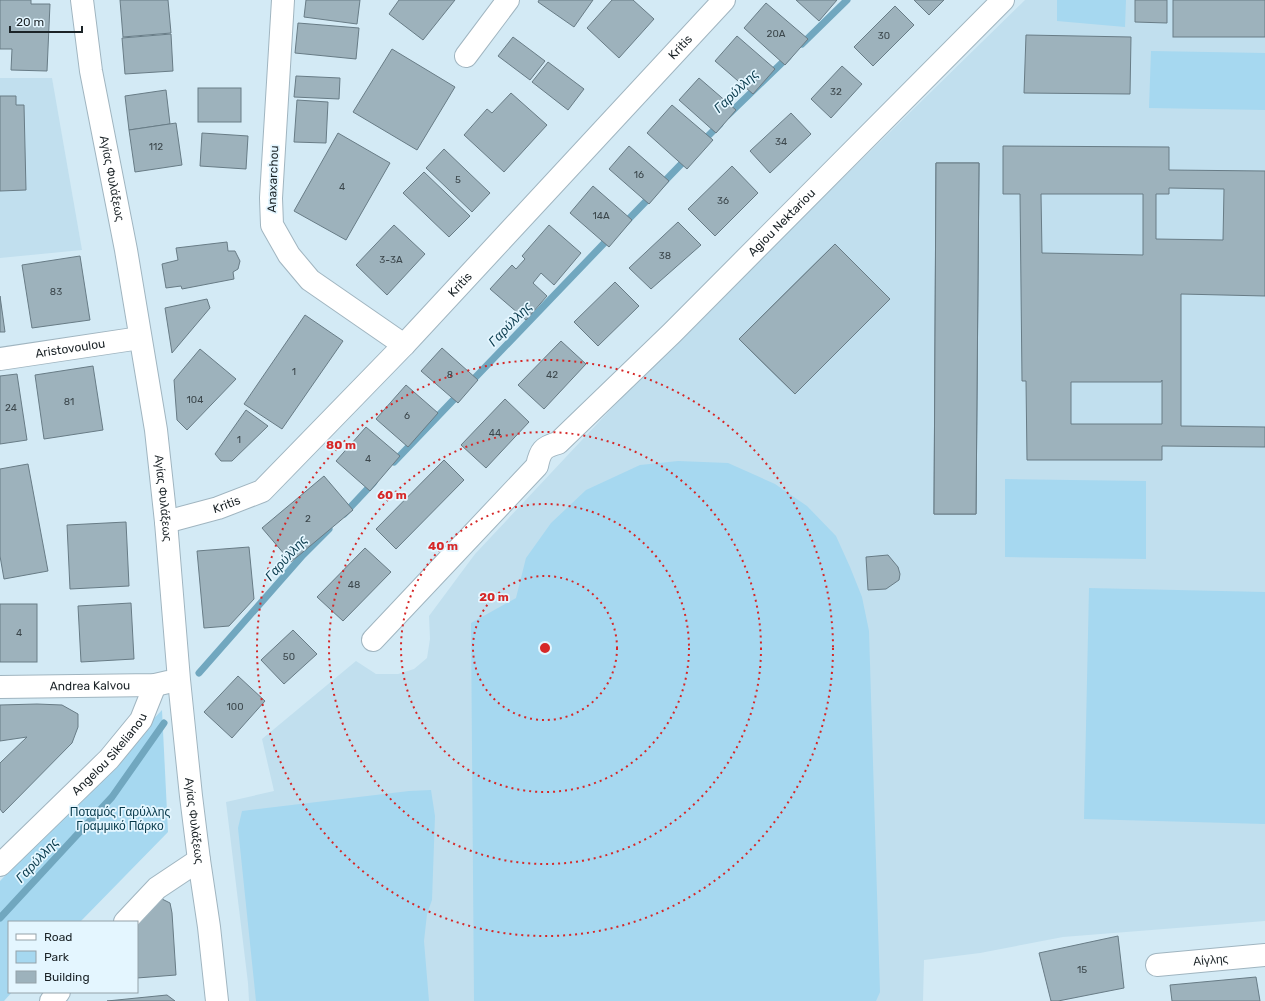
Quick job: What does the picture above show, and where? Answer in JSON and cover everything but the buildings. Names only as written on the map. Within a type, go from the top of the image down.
[{"type":"street","name":"Αγίας Φυλάξεως","points":[[82,0],[91,71],[126,250],[156,430],[166,522],[179,680],[199,860],[209,927],[217,1001]]},
{"type":"street","name":"Anaxarchou","points":[[283,0],[272,198],[272,225],[289,255],[310,280],[404,345]]},
{"type":"street","points":[[466,56],[508,0]]},
{"type":"street","name":"Kritis","points":[[166,522],[218,508],[262,491],[404,345],[724,0]]},
{"type":"street","name":"Agiou Nektariou","points":[[373,640],[537,466],[539,455],[548,446],[558,443],[672,333],[1003,0]]},
{"type":"street","name":"Aristovoulou","points":[[0,359],[140,338]]},
{"type":"street","name":"Andrea Kalvou","points":[[0,687],[155,685],[179,680]]},
{"type":"street","name":"Angelou Sikelianou","points":[[0,865],[109,759],[141,720],[155,685]]},
{"type":"street","points":[[126,921],[157,888],[199,860]]},
{"type":"street","name":"Αίγλης","points":[[1157,965],[1265,955]]},
{"type":"street","points":[[51,1001],[58,993]]},
{"type":"shaded area","points":[[1025,0],[1265,0],[1265,921],[1063,937],[980,953],[924,960],[923,1001],[249,1001],[226,802],[274,791],[262,739],[356,661],[376,674],[398,674],[414,669],[427,658],[430,639],[429,616],[475,554],[656,361]]},
{"type":"shaded area","points":[[0,78],[52,78],[82,250],[0,258]]},
{"type":"green space","points":[[1057,0],[1126,0],[1125,27],[1057,21]]},
{"type":"green space","points":[[1151,51],[1265,53],[1265,110],[1149,108]]},
{"type":"green space","points":[[678,461],[728,463],[775,484],[807,506],[836,536],[862,597],[869,631],[880,992],[876,1001],[474,1001],[471,623],[516,598],[526,558],[551,523],[586,490],[640,465]]},
{"type":"green space","points":[[1005,479],[1146,481],[1146,559],[1005,557]]},
{"type":"green space","points":[[1089,588],[1265,592],[1265,824],[1084,819]]},
{"type":"green space","name":"Ποταμός Γαρύλλης Γραμμικό Πάρκο","points":[[162,710],[168,832],[81,921],[8,921],[8,993],[11,993],[4,1001],[0,1001],[0,881]]},
{"type":"green space","points":[[431,790],[435,816],[432,900],[427,914],[424,941],[429,1001],[256,1001],[238,828],[242,811],[409,791]]},
{"type":"waterway","name":"Γαρύλλης","points":[[802,44],[847,0]]},
{"type":"waterway","name":"Γαρύλλης","points":[[728,115],[788,57]]},
{"type":"waterway","name":"Γαρύλλης","points":[[702,142],[720,124]]},
{"type":"waterway","name":"Γαρύλλης","points":[[660,186],[688,157]]},
{"type":"waterway","name":"Γαρύλλης","points":[[623,225],[652,195]]},
{"type":"waterway","name":"Γαρύλλης","points":[[469,384],[611,236]]},
{"type":"waterway","name":"Γαρύλλης","points":[[394,462],[460,393]]},
{"type":"waterway","name":"Γαρύλλης","points":[[344,514],[374,482]]},
{"type":"waterway","name":"Γαρύλλης","points":[[199,673],[303,555],[329,529]]},
{"type":"waterway","name":"Γαρύλλης","points":[[0,918],[112,797],[164,723]]}]
